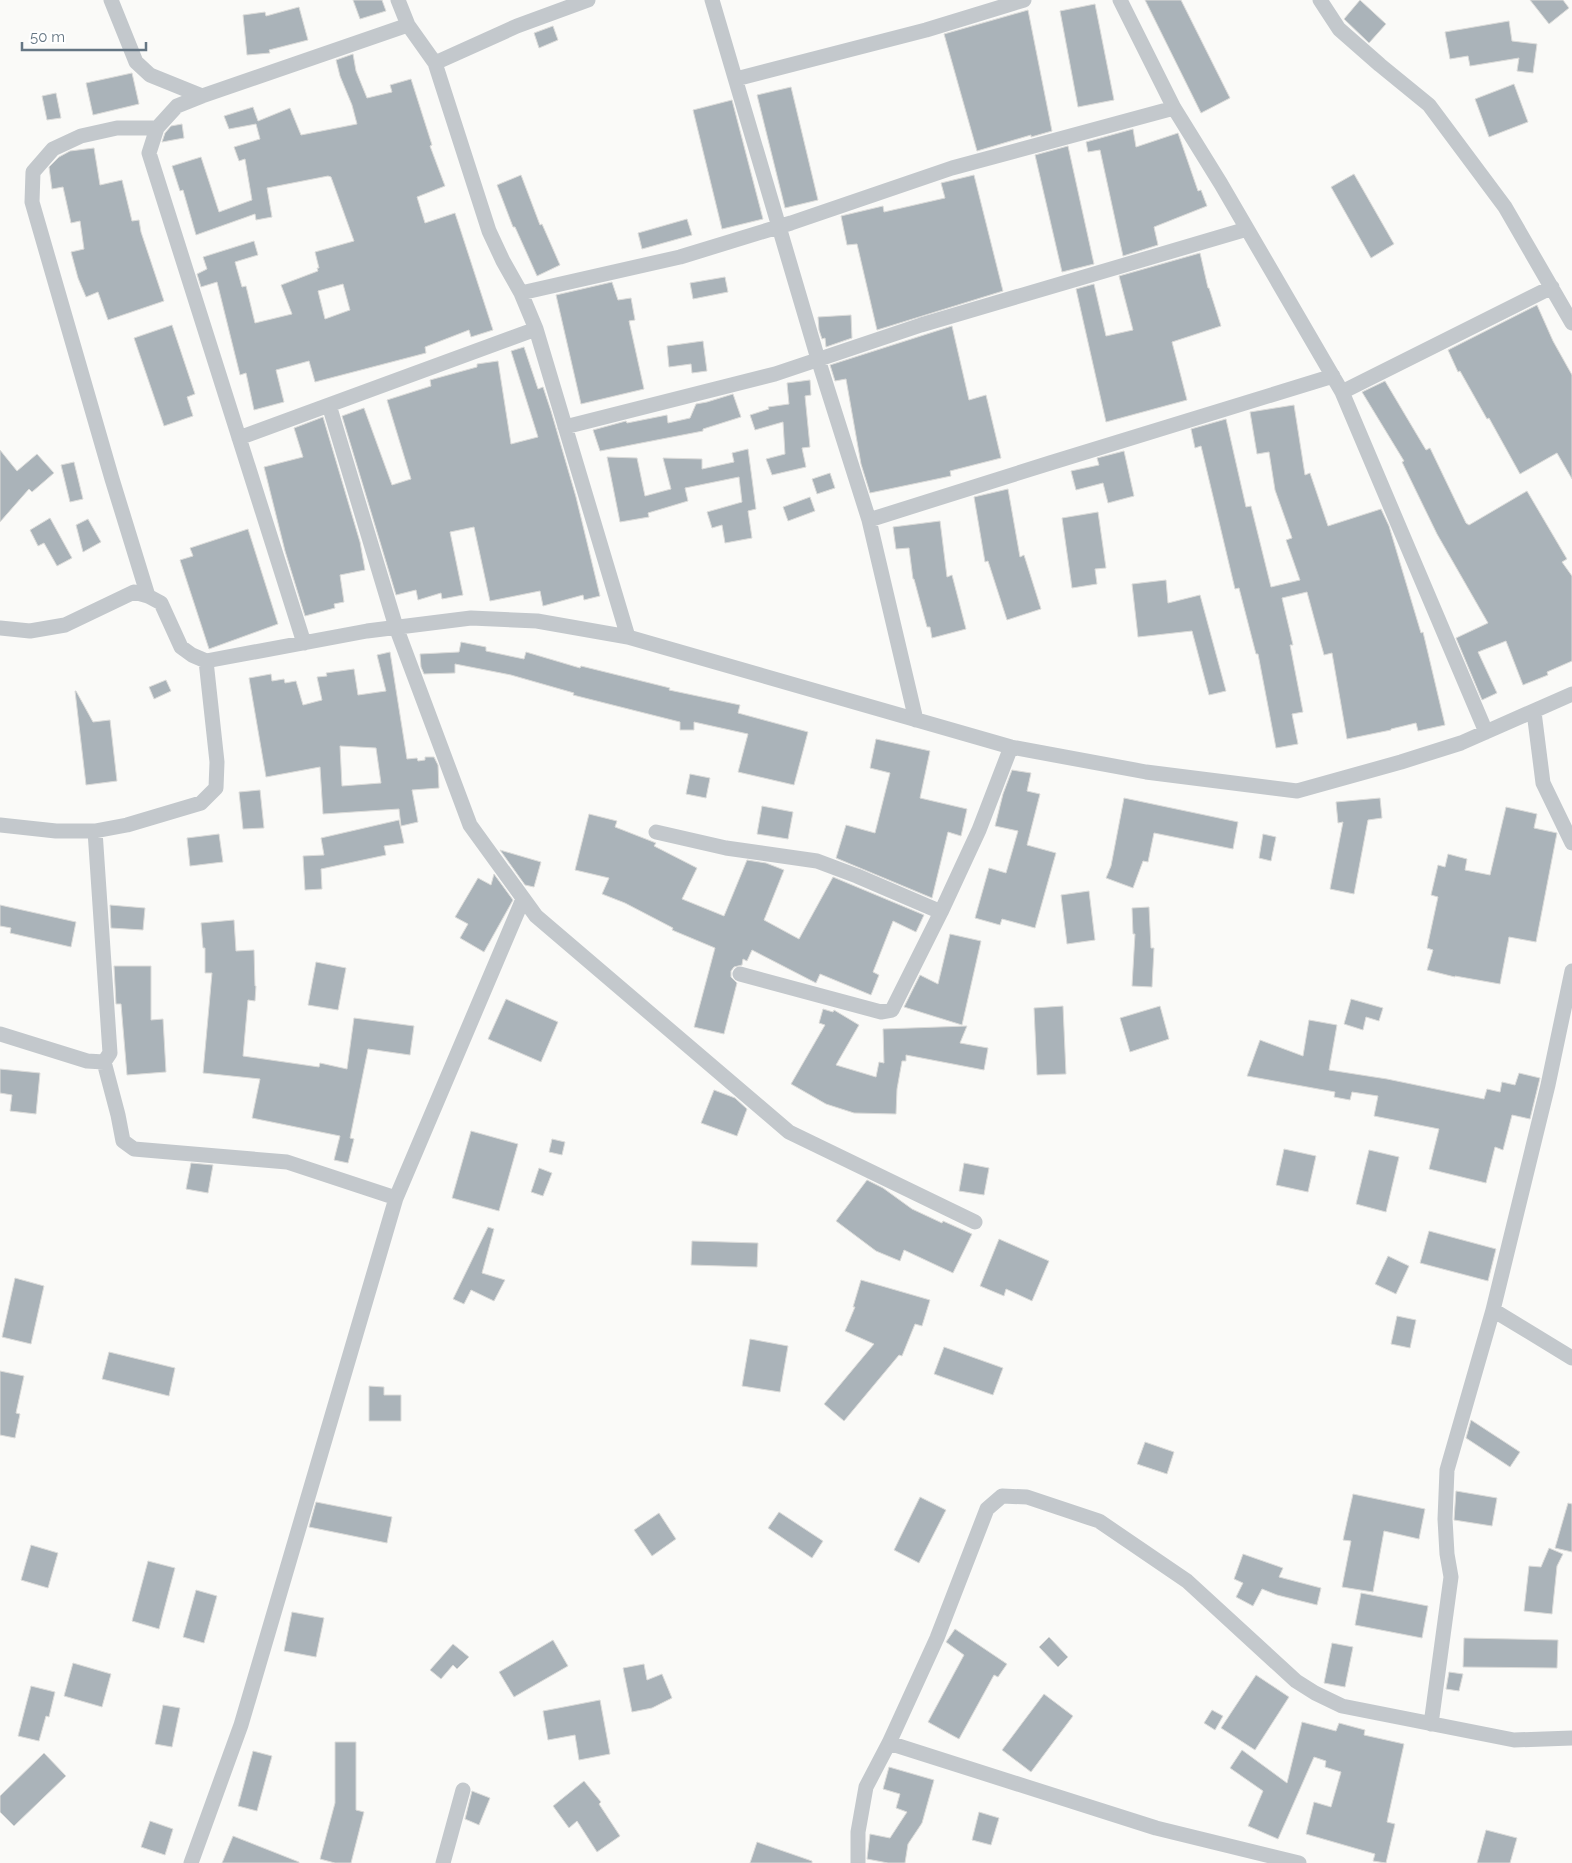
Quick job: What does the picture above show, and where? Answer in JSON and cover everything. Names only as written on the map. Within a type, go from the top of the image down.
[{"type":"street","points":[[111,0],[136,62],[150,75],[202,96]]},
{"type":"street","points":[[398,0],[408,26],[435,63],[489,231],[521,293],[536,328],[628,637]]},
{"type":"street","points":[[435,63],[517,26],[588,0]]},
{"type":"street","points":[[712,0],[818,359],[869,520],[916,720]]},
{"type":"street","points":[[736,79],[926,30],[1024,0]]},
{"type":"street","points":[[1120,0],[1174,108],[1342,392],[1486,732]]},
{"type":"street","points":[[1320,0],[1339,29],[1380,66],[1429,105],[1505,207],[1572,323]]},
{"type":"street","points":[[304,643],[149,153],[156,128],[176,106],[408,26]]},
{"type":"street","points":[[521,293],[680,257],[780,227],[952,168],[1174,108]]},
{"type":"street","points":[[148,596],[32,202],[33,172],[53,149],[81,136],[118,128],[156,128]]},
{"type":"street","points":[[565,427],[775,374],[921,325],[1247,229]]},
{"type":"street","points":[[1342,392],[1552,286]]},
{"type":"street","points":[[239,438],[536,328]]},
{"type":"street","points":[[869,520],[1333,376]]},
{"type":"street","points":[[329,405],[396,628],[470,825],[536,916],[789,1132],[975,1222]]},
{"type":"street","points":[[0,628],[30,631],[65,625],[134,592],[148,596],[161,604],[180,647],[206,661],[396,628],[471,618],[537,620],[628,637],[1011,747],[1146,772],[1297,791],[1461,743],[1572,694]]},
{"type":"street","points":[[0,825],[94,831],[127,825],[201,803],[216,788],[217,762],[206,661]]},
{"type":"street","points":[[1534,712],[1543,783],[1572,843]]},
{"type":"street","points":[[740,974],[881,1012],[892,1010],[979,830],[1011,747]]},
{"type":"street","points":[[94,831],[110,1053],[104,1062],[123,1141],[134,1149],[287,1162],[396,1198]]},
{"type":"street","points":[[656,832],[726,848],[817,861],[941,912]]},
{"type":"street","points":[[191,1863],[241,1725],[396,1198],[523,899]]},
{"type":"street","points":[[1431,1724],[1451,1577],[1447,1554],[1445,1519],[1447,1470],[1492,1310],[1548,1085],[1572,971]]},
{"type":"street","points":[[0,1034],[86,1061],[104,1062]]},
{"type":"street","points":[[1492,1310],[1572,1358]]},
{"type":"street","points":[[858,1863],[858,1832],[866,1787],[889,1743],[937,1638],[987,1509],[1002,1496],[1027,1497],[1099,1521],[1188,1581],[1296,1680],[1315,1693],[1342,1706],[1514,1740],[1572,1738]]},
{"type":"street","points":[[889,1743],[1156,1828],[1299,1863]]},
{"type":"street","points":[[443,1863],[463,1790]]},
{"type":"building","points":[[353,0],[382,0],[386,11],[360,19]]},
{"type":"building","points":[[1145,0],[1181,0],[1230,98],[1201,113]]},
{"type":"building","points":[[1360,0],[1386,24],[1369,43],[1344,19]]},
{"type":"building","points":[[1530,0],[1563,0],[1569,8],[1549,24]]},
{"type":"building","points":[[1095,4],[1114,100],[1078,107],[1060,11]]},
{"type":"building","points":[[299,7],[308,40],[269,50],[270,53],[247,55],[243,15],[265,12],[266,16]]},
{"type":"building","points":[[1028,10],[1052,131],[1031,137],[1031,135],[977,151],[944,34]]},
{"type":"building","points":[[1509,21],[1512,41],[1537,44],[1533,73],[1517,71],[1519,58],[1470,66],[1468,56],[1450,59],[1445,32]]},
{"type":"building","points":[[553,26],[558,40],[539,48],[534,33]]},
{"type":"building","points":[[353,54],[356,71],[367,98],[392,92],[390,85],[411,79],[432,145],[430,146],[445,186],[417,197],[425,223],[455,213],[493,330],[471,337],[469,330],[425,347],[426,353],[315,382],[309,361],[276,370],[284,402],[254,410],[246,373],[240,375],[217,282],[201,287],[197,274],[207,269],[203,257],[254,241],[258,255],[235,262],[242,287],[246,286],[255,323],[292,314],[281,285],[318,271],[315,252],[354,241],[331,177],[328,176],[267,188],[272,217],[256,220],[255,214],[196,235],[183,190],[180,191],[172,166],[201,157],[219,212],[252,200],[245,159],[239,161],[234,147],[260,139],[256,124],[229,129],[224,116],[253,107],[258,121],[290,108],[301,135],[357,124],[336,60]],"holes":[[[343,284],[350,310],[325,319],[318,291]]]},
{"type":"building","points":[[132,73],[139,104],[93,115],[86,83]]},
{"type":"building","points":[[1514,84],[1528,122],[1489,137],[1475,99]]},
{"type":"building","points":[[791,87],[818,200],[785,208],[757,95]]},
{"type":"building","points":[[56,93],[61,118],[47,120],[42,96]]},
{"type":"building","points":[[732,100],[763,219],[722,229],[693,110]]},
{"type":"building","points":[[182,124],[184,138],[162,142],[165,133],[171,126]]},
{"type":"building","points":[[1133,129],[1136,147],[1178,133],[1198,191],[1201,190],[1207,206],[1154,227],[1158,245],[1123,256],[1100,150],[1088,152],[1086,142]]},
{"type":"building","points":[[1068,146],[1094,264],[1062,272],[1035,155]]},
{"type":"building","points":[[94,148],[100,185],[122,180],[132,221],[139,220],[141,232],[164,301],[108,320],[98,292],[86,297],[78,278],[71,252],[84,249],[80,221],[71,223],[63,187],[52,189],[49,167],[59,157],[70,151]]},
{"type":"building","points":[[1354,174],[1394,244],[1371,258],[1331,187]]},
{"type":"building","points":[[521,175],[540,225],[542,224],[560,265],[537,276],[515,227],[513,227],[497,185]]},
{"type":"building","points":[[974,175],[1003,291],[877,330],[857,244],[847,245],[841,216],[883,206],[884,212],[945,198],[941,183]]},
{"type":"building","points":[[687,219],[692,235],[642,249],[638,233]]},
{"type":"building","points":[[1200,253],[1208,288],[1221,326],[1172,342],[1187,400],[1106,422],[1076,289],[1094,284],[1106,336],[1133,330],[1119,276]]},
{"type":"building","points":[[725,277],[728,292],[693,299],[690,283]]},
{"type":"building","points":[[612,282],[618,300],[631,298],[635,320],[629,321],[644,389],[581,404],[556,295]]},
{"type":"building","points":[[1537,305],[1553,341],[1572,375],[1572,479],[1557,453],[1520,474],[1489,418],[1487,419],[1460,371],[1458,372],[1448,350]]},
{"type":"building","points":[[851,315],[852,338],[826,347],[825,338],[822,339],[819,330],[818,317]]},
{"type":"building","points":[[172,325],[195,394],[187,397],[193,416],[164,426],[134,338]]},
{"type":"building","points":[[952,326],[969,400],[986,395],[1001,458],[950,471],[951,476],[870,493],[861,464],[846,379],[835,381],[830,365]]},
{"type":"building","points":[[703,341],[707,371],[692,373],[691,364],[669,367],[667,346]]},
{"type":"building","points":[[524,347],[538,389],[543,387],[551,411],[576,497],[600,596],[584,600],[583,595],[543,606],[540,591],[490,601],[474,527],[450,532],[463,595],[442,599],[441,593],[418,600],[416,590],[396,595],[342,416],[364,408],[392,485],[411,479],[387,400],[431,386],[430,380],[477,367],[477,364],[498,361],[511,444],[538,437],[511,351]]},
{"type":"building","points":[[810,380],[811,395],[805,396],[810,447],[802,448],[806,467],[772,475],[766,459],[785,454],[783,422],[755,430],[750,415],[769,409],[768,407],[789,404],[787,383]]},
{"type":"building","points":[[1385,381],[1426,450],[1430,448],[1466,523],[1469,525],[1527,491],[1567,559],[1562,562],[1572,576],[1572,661],[1547,672],[1548,675],[1523,685],[1506,641],[1478,652],[1497,693],[1482,700],[1456,638],[1488,623],[1437,534],[1402,462],[1404,461],[1362,392]]},
{"type":"building","points":[[733,394],[741,417],[703,429],[703,431],[600,451],[593,430],[626,421],[627,423],[667,415],[668,423],[690,418],[696,404]]},
{"type":"building","points":[[1294,405],[1305,475],[1310,473],[1328,526],[1381,509],[1389,526],[1421,633],[1423,632],[1445,725],[1418,731],[1416,723],[1347,739],[1332,653],[1324,655],[1307,592],[1282,598],[1293,645],[1290,645],[1303,712],[1292,714],[1298,744],[1276,748],[1258,654],[1256,654],[1239,588],[1235,589],[1201,446],[1195,448],[1191,429],[1226,419],[1246,507],[1251,506],[1271,587],[1300,580],[1286,540],[1292,538],[1275,490],[1269,452],[1257,454],[1250,412]]},
{"type":"building","points":[[323,417],[360,542],[365,570],[340,575],[344,602],[334,604],[335,608],[305,616],[285,551],[264,467],[303,457],[294,428]]},
{"type":"building","points":[[748,449],[756,509],[748,511],[752,538],[725,543],[722,525],[712,528],[707,512],[742,502],[739,477],[685,488],[688,501],[648,513],[649,517],[620,522],[607,457],[637,458],[645,496],[671,489],[663,458],[702,459],[702,469],[734,462],[732,453]]},
{"type":"building","points":[[0,450],[17,471],[37,454],[54,473],[32,492],[29,489],[0,522]]},
{"type":"building","points":[[1124,451],[1134,496],[1108,503],[1103,483],[1076,490],[1071,471],[1099,465],[1097,458]]},
{"type":"building","points":[[74,462],[83,499],[70,502],[61,465]]},
{"type":"building","points":[[830,473],[835,488],[817,494],[812,479]]},
{"type":"building","points":[[1008,489],[1020,557],[1024,555],[1041,609],[1007,620],[988,561],[985,562],[974,497]]},
{"type":"building","points":[[810,497],[815,511],[788,521],[783,507]]},
{"type":"building","points":[[1098,512],[1106,568],[1095,569],[1097,584],[1072,588],[1062,518]]},
{"type":"building","points":[[50,518],[72,558],[57,566],[44,543],[38,546],[30,530]]},
{"type":"building","points":[[88,519],[101,542],[83,552],[76,525]]},
{"type":"building","points":[[940,521],[947,577],[952,575],[966,629],[932,638],[913,579],[909,548],[896,549],[893,527]]},
{"type":"building","points":[[248,529],[278,624],[209,649],[180,560],[193,556],[190,548]]},
{"type":"building","points":[[1166,580],[1168,603],[1200,595],[1226,691],[1209,695],[1192,631],[1138,637],[1132,584]]},
{"type":"building","points":[[461,642],[486,647],[486,651],[524,659],[526,652],[580,668],[581,666],[670,688],[669,690],[740,705],[738,713],[808,732],[794,785],[738,772],[748,734],[694,722],[694,730],[680,730],[680,722],[573,695],[574,693],[511,675],[455,664],[455,673],[424,674],[421,667],[420,654],[459,652]]},
{"type":"building","points":[[390,652],[407,759],[417,758],[418,761],[425,760],[425,757],[434,757],[438,765],[439,788],[412,790],[418,822],[401,826],[399,809],[323,814],[320,767],[266,777],[249,678],[271,674],[272,681],[284,679],[285,683],[296,681],[303,705],[322,700],[317,677],[327,676],[326,673],[354,669],[358,695],[386,691],[377,655]],"holes":[[[340,746],[376,748],[381,783],[342,786]]]},
{"type":"building","points":[[166,680],[171,691],[154,699],[149,687]]},
{"type":"building","points":[[75,691],[93,722],[110,720],[117,781],[86,785]]},
{"type":"building","points":[[876,739],[930,751],[920,798],[967,809],[961,836],[948,832],[932,898],[836,858],[846,825],[875,833],[890,773],[870,768]]},
{"type":"building","points":[[1012,770],[1031,773],[1027,791],[1040,794],[1027,845],[1056,853],[1035,928],[1002,919],[1000,925],[975,918],[989,868],[1006,873],[1018,831],[995,826],[1003,794]]},
{"type":"building","points":[[690,774],[710,778],[706,798],[686,794]]},
{"type":"building","points":[[260,790],[264,828],[243,829],[239,792]]},
{"type":"building","points":[[1124,798],[1238,822],[1233,849],[1154,833],[1148,862],[1143,861],[1133,888],[1106,878],[1111,866]]},
{"type":"building","points":[[1380,798],[1382,818],[1368,820],[1354,894],[1330,889],[1343,822],[1338,823],[1336,802]]},
{"type":"building","points":[[762,806],[793,812],[788,839],[757,834]]},
{"type":"building","points":[[1506,807],[1537,814],[1534,828],[1557,833],[1536,942],[1509,937],[1500,984],[1455,977],[1427,970],[1433,950],[1427,948],[1438,897],[1431,895],[1438,865],[1445,867],[1448,854],[1467,859],[1465,870],[1490,875]]},
{"type":"building","points":[[589,814],[617,821],[615,827],[656,843],[654,846],[697,868],[682,899],[724,916],[747,860],[766,863],[784,870],[764,920],[799,939],[833,877],[924,915],[916,932],[893,921],[873,972],[879,975],[871,995],[820,974],[816,983],[752,950],[747,961],[743,959],[742,965],[734,967],[731,971],[731,977],[737,983],[724,1034],[694,1027],[715,948],[672,930],[673,928],[625,903],[602,894],[609,878],[575,870]]},
{"type":"building","points":[[399,820],[404,843],[384,846],[386,855],[321,869],[322,889],[305,890],[303,856],[324,855],[321,838]]},
{"type":"building","points":[[219,834],[223,862],[190,866],[187,838]]},
{"type":"building","points":[[1263,834],[1276,837],[1271,861],[1259,858]]},
{"type":"building","points":[[500,850],[541,862],[534,887],[525,885]]},
{"type":"building","points":[[494,874],[513,900],[484,952],[460,938],[468,924],[455,917],[478,878],[491,885]]},
{"type":"building","points":[[1089,891],[1095,940],[1067,944],[1061,895]]},
{"type":"building","points":[[0,905],[76,922],[71,947],[10,933],[11,928],[0,926]]},
{"type":"building","points":[[110,905],[145,908],[143,930],[111,928]]},
{"type":"building","points":[[1149,907],[1151,948],[1154,948],[1152,987],[1132,986],[1135,934],[1133,934],[1132,908]]},
{"type":"building","points":[[234,920],[236,951],[254,950],[255,1001],[248,1000],[243,1056],[319,1067],[320,1063],[347,1069],[354,1018],[414,1026],[410,1055],[368,1049],[350,1138],[354,1139],[348,1163],[334,1160],[340,1136],[252,1118],[260,1079],[203,1073],[212,973],[205,973],[205,948],[203,948],[201,923]]},
{"type":"building","points":[[950,934],[981,941],[962,1025],[904,1007],[920,975],[938,984]]},
{"type":"building","points":[[316,962],[346,968],[338,1010],[308,1005]]},
{"type":"building","points":[[114,966],[151,966],[151,1020],[163,1019],[166,1072],[127,1075],[121,1004],[116,1004]]},
{"type":"building","points":[[506,999],[558,1022],[541,1062],[488,1039]]},
{"type":"building","points":[[1351,999],[1383,1008],[1379,1021],[1366,1017],[1363,1030],[1344,1024]]},
{"type":"building","points":[[1063,1006],[1066,1074],[1037,1075],[1034,1008]]},
{"type":"building","points":[[1160,1006],[1169,1039],[1130,1052],[1120,1018]]},
{"type":"building","points":[[823,1009],[833,1012],[834,1010],[859,1025],[836,1065],[876,1077],[879,1062],[884,1063],[883,1029],[967,1026],[960,1043],[988,1048],[984,1070],[906,1055],[906,1061],[902,1061],[897,1089],[896,1114],[854,1113],[826,1104],[791,1084],[825,1025],[819,1023]]},
{"type":"building","points":[[1309,1020],[1337,1025],[1329,1070],[1387,1079],[1484,1099],[1487,1089],[1500,1092],[1502,1082],[1515,1085],[1519,1073],[1540,1078],[1530,1119],[1512,1115],[1503,1150],[1495,1147],[1486,1183],[1429,1169],[1439,1129],[1374,1116],[1378,1096],[1352,1092],[1350,1100],[1334,1097],[1335,1092],[1247,1076],[1260,1040],[1303,1056]]},
{"type":"building","points":[[0,1069],[40,1073],[36,1114],[10,1111],[12,1095],[0,1093]]},
{"type":"building","points":[[714,1090],[735,1098],[747,1109],[737,1136],[701,1123]]},
{"type":"building","points":[[471,1131],[518,1144],[499,1211],[452,1198]]},
{"type":"building","points":[[552,1139],[565,1142],[562,1155],[549,1152]]},
{"type":"building","points":[[1284,1149],[1316,1156],[1308,1192],[1276,1185]]},
{"type":"building","points":[[1369,1150],[1399,1157],[1386,1212],[1356,1204]]},
{"type":"building","points":[[191,1163],[213,1165],[208,1193],[186,1189]]},
{"type":"building","points":[[964,1163],[989,1168],[984,1195],[959,1191]]},
{"type":"building","points":[[539,1168],[552,1173],[543,1196],[531,1192]]},
{"type":"building","points":[[867,1180],[883,1188],[912,1209],[972,1234],[953,1273],[904,1250],[900,1261],[876,1251],[836,1221]]},
{"type":"building","points":[[488,1227],[494,1229],[482,1273],[505,1280],[494,1301],[471,1290],[464,1304],[453,1299]]},
{"type":"building","points":[[1429,1231],[1496,1249],[1488,1281],[1420,1263]]},
{"type":"building","points":[[999,1239],[1049,1261],[1032,1301],[1006,1289],[1004,1296],[980,1286]]},
{"type":"building","points":[[692,1241],[758,1243],[757,1267],[691,1265]]},
{"type":"building","points":[[1388,1256],[1409,1266],[1396,1294],[1375,1284]]},
{"type":"building","points":[[15,1278],[44,1286],[31,1344],[2,1337]]},
{"type":"building","points":[[861,1280],[930,1300],[922,1326],[915,1324],[902,1356],[899,1355],[844,1421],[824,1404],[874,1344],[845,1331],[855,1307],[853,1307]]},
{"type":"building","points":[[1397,1316],[1416,1320],[1410,1348],[1391,1344]]},
{"type":"building","points":[[750,1339],[788,1346],[780,1392],[742,1386]]},
{"type":"building","points":[[944,1347],[1003,1368],[993,1395],[934,1374]]},
{"type":"building","points":[[109,1352],[175,1368],[169,1396],[102,1379]]},
{"type":"building","points":[[0,1371],[24,1376],[16,1413],[20,1414],[15,1438],[0,1435]]},
{"type":"building","points":[[369,1386],[384,1387],[384,1395],[401,1395],[401,1421],[369,1421]]},
{"type":"building","points":[[1471,1420],[1520,1452],[1510,1467],[1466,1438]]},
{"type":"building","points":[[1145,1442],[1174,1452],[1167,1474],[1137,1464]]},
{"type":"building","points":[[1456,1491],[1497,1498],[1492,1526],[1454,1520]]},
{"type":"building","points":[[1353,1494],[1425,1509],[1419,1539],[1384,1531],[1373,1592],[1342,1587],[1351,1541],[1343,1540]]},
{"type":"building","points":[[920,1497],[946,1510],[919,1563],[894,1550]]},
{"type":"building","points":[[316,1502],[392,1517],[387,1543],[309,1527]]},
{"type":"building","points":[[1568,1503],[1572,1504],[1572,1552],[1555,1548]]},
{"type":"building","points":[[779,1512],[823,1541],[812,1558],[768,1528]]},
{"type":"building","points":[[659,1513],[676,1539],[652,1556],[634,1530]]},
{"type":"building","points":[[31,1545],[58,1553],[48,1588],[21,1580]]},
{"type":"building","points":[[1549,1548],[1563,1554],[1557,1566],[1552,1614],[1524,1611],[1529,1566],[1541,1567]]},
{"type":"building","points":[[1243,1554],[1283,1568],[1279,1577],[1321,1588],[1317,1605],[1277,1595],[1262,1589],[1253,1606],[1236,1597],[1243,1583],[1234,1579]]},
{"type":"building","points":[[148,1561],[175,1568],[159,1629],[132,1621]]},
{"type":"building","points":[[196,1590],[217,1596],[204,1643],[183,1637]]},
{"type":"building","points":[[1361,1593],[1428,1606],[1422,1638],[1355,1625]]},
{"type":"building","points":[[292,1612],[324,1618],[316,1657],[284,1651]]},
{"type":"building","points":[[955,1629],[1007,1664],[998,1677],[994,1675],[959,1739],[928,1722],[964,1655],[946,1642]]},
{"type":"building","points":[[1049,1637],[1068,1657],[1058,1667],[1039,1647]]},
{"type":"building","points":[[1464,1638],[1558,1640],[1557,1668],[1463,1667]]},
{"type":"building","points":[[553,1640],[568,1666],[514,1697],[499,1672]]},
{"type":"building","points":[[1332,1643],[1353,1647],[1345,1687],[1324,1683]]},
{"type":"building","points":[[453,1644],[469,1657],[457,1669],[453,1665],[441,1679],[430,1670]]},
{"type":"building","points":[[73,1663],[111,1674],[102,1707],[64,1696]]},
{"type":"building","points":[[644,1664],[647,1680],[662,1674],[672,1698],[652,1708],[632,1712],[623,1668]]},
{"type":"building","points":[[1449,1672],[1463,1674],[1459,1691],[1446,1689]]},
{"type":"building","points":[[1256,1675],[1289,1697],[1255,1750],[1221,1728]]},
{"type":"building","points":[[31,1686],[55,1692],[49,1717],[46,1716],[39,1741],[18,1736]]},
{"type":"building","points":[[1044,1694],[1073,1716],[1031,1772],[1002,1750]]},
{"type":"building","points":[[600,1700],[610,1754],[579,1760],[575,1735],[548,1740],[543,1711]]},
{"type":"building","points":[[163,1705],[180,1708],[172,1747],[155,1744]]},
{"type":"building","points":[[1212,1710],[1223,1716],[1215,1730],[1204,1723]]},
{"type":"building","points":[[1302,1722],[1336,1731],[1339,1723],[1365,1730],[1364,1735],[1404,1744],[1387,1822],[1395,1824],[1386,1863],[1373,1861],[1375,1854],[1306,1834],[1314,1802],[1331,1807],[1341,1772],[1325,1767],[1326,1761],[1314,1757],[1278,1839],[1248,1826],[1263,1791],[1230,1768],[1242,1750],[1287,1783]]},
{"type":"building","points":[[335,1742],[356,1742],[356,1810],[364,1812],[351,1863],[335,1863],[320,1859],[335,1803]]},
{"type":"building","points":[[253,1751],[272,1756],[257,1811],[238,1806]]},
{"type":"building","points":[[44,1753],[66,1776],[14,1826],[0,1812],[0,1796]]},
{"type":"building","points":[[889,1767],[934,1780],[922,1823],[908,1844],[905,1863],[888,1863],[867,1859],[870,1834],[890,1838],[907,1812],[896,1808],[900,1794],[883,1789]]},
{"type":"building","points":[[584,1781],[601,1802],[599,1804],[620,1836],[597,1852],[577,1821],[569,1828],[553,1806]]},
{"type":"building","points":[[472,1791],[490,1798],[479,1825],[465,1819]]},
{"type":"building","points":[[979,1812],[999,1818],[991,1845],[972,1840]]},
{"type":"building","points":[[150,1821],[173,1829],[165,1855],[141,1847]]},
{"type":"building","points":[[1486,1830],[1517,1838],[1510,1863],[1477,1863]]},
{"type":"building","points":[[233,1836],[299,1862],[299,1863],[222,1863]]},
{"type":"building","points":[[757,1842],[812,1861],[812,1863],[750,1863]]}]
